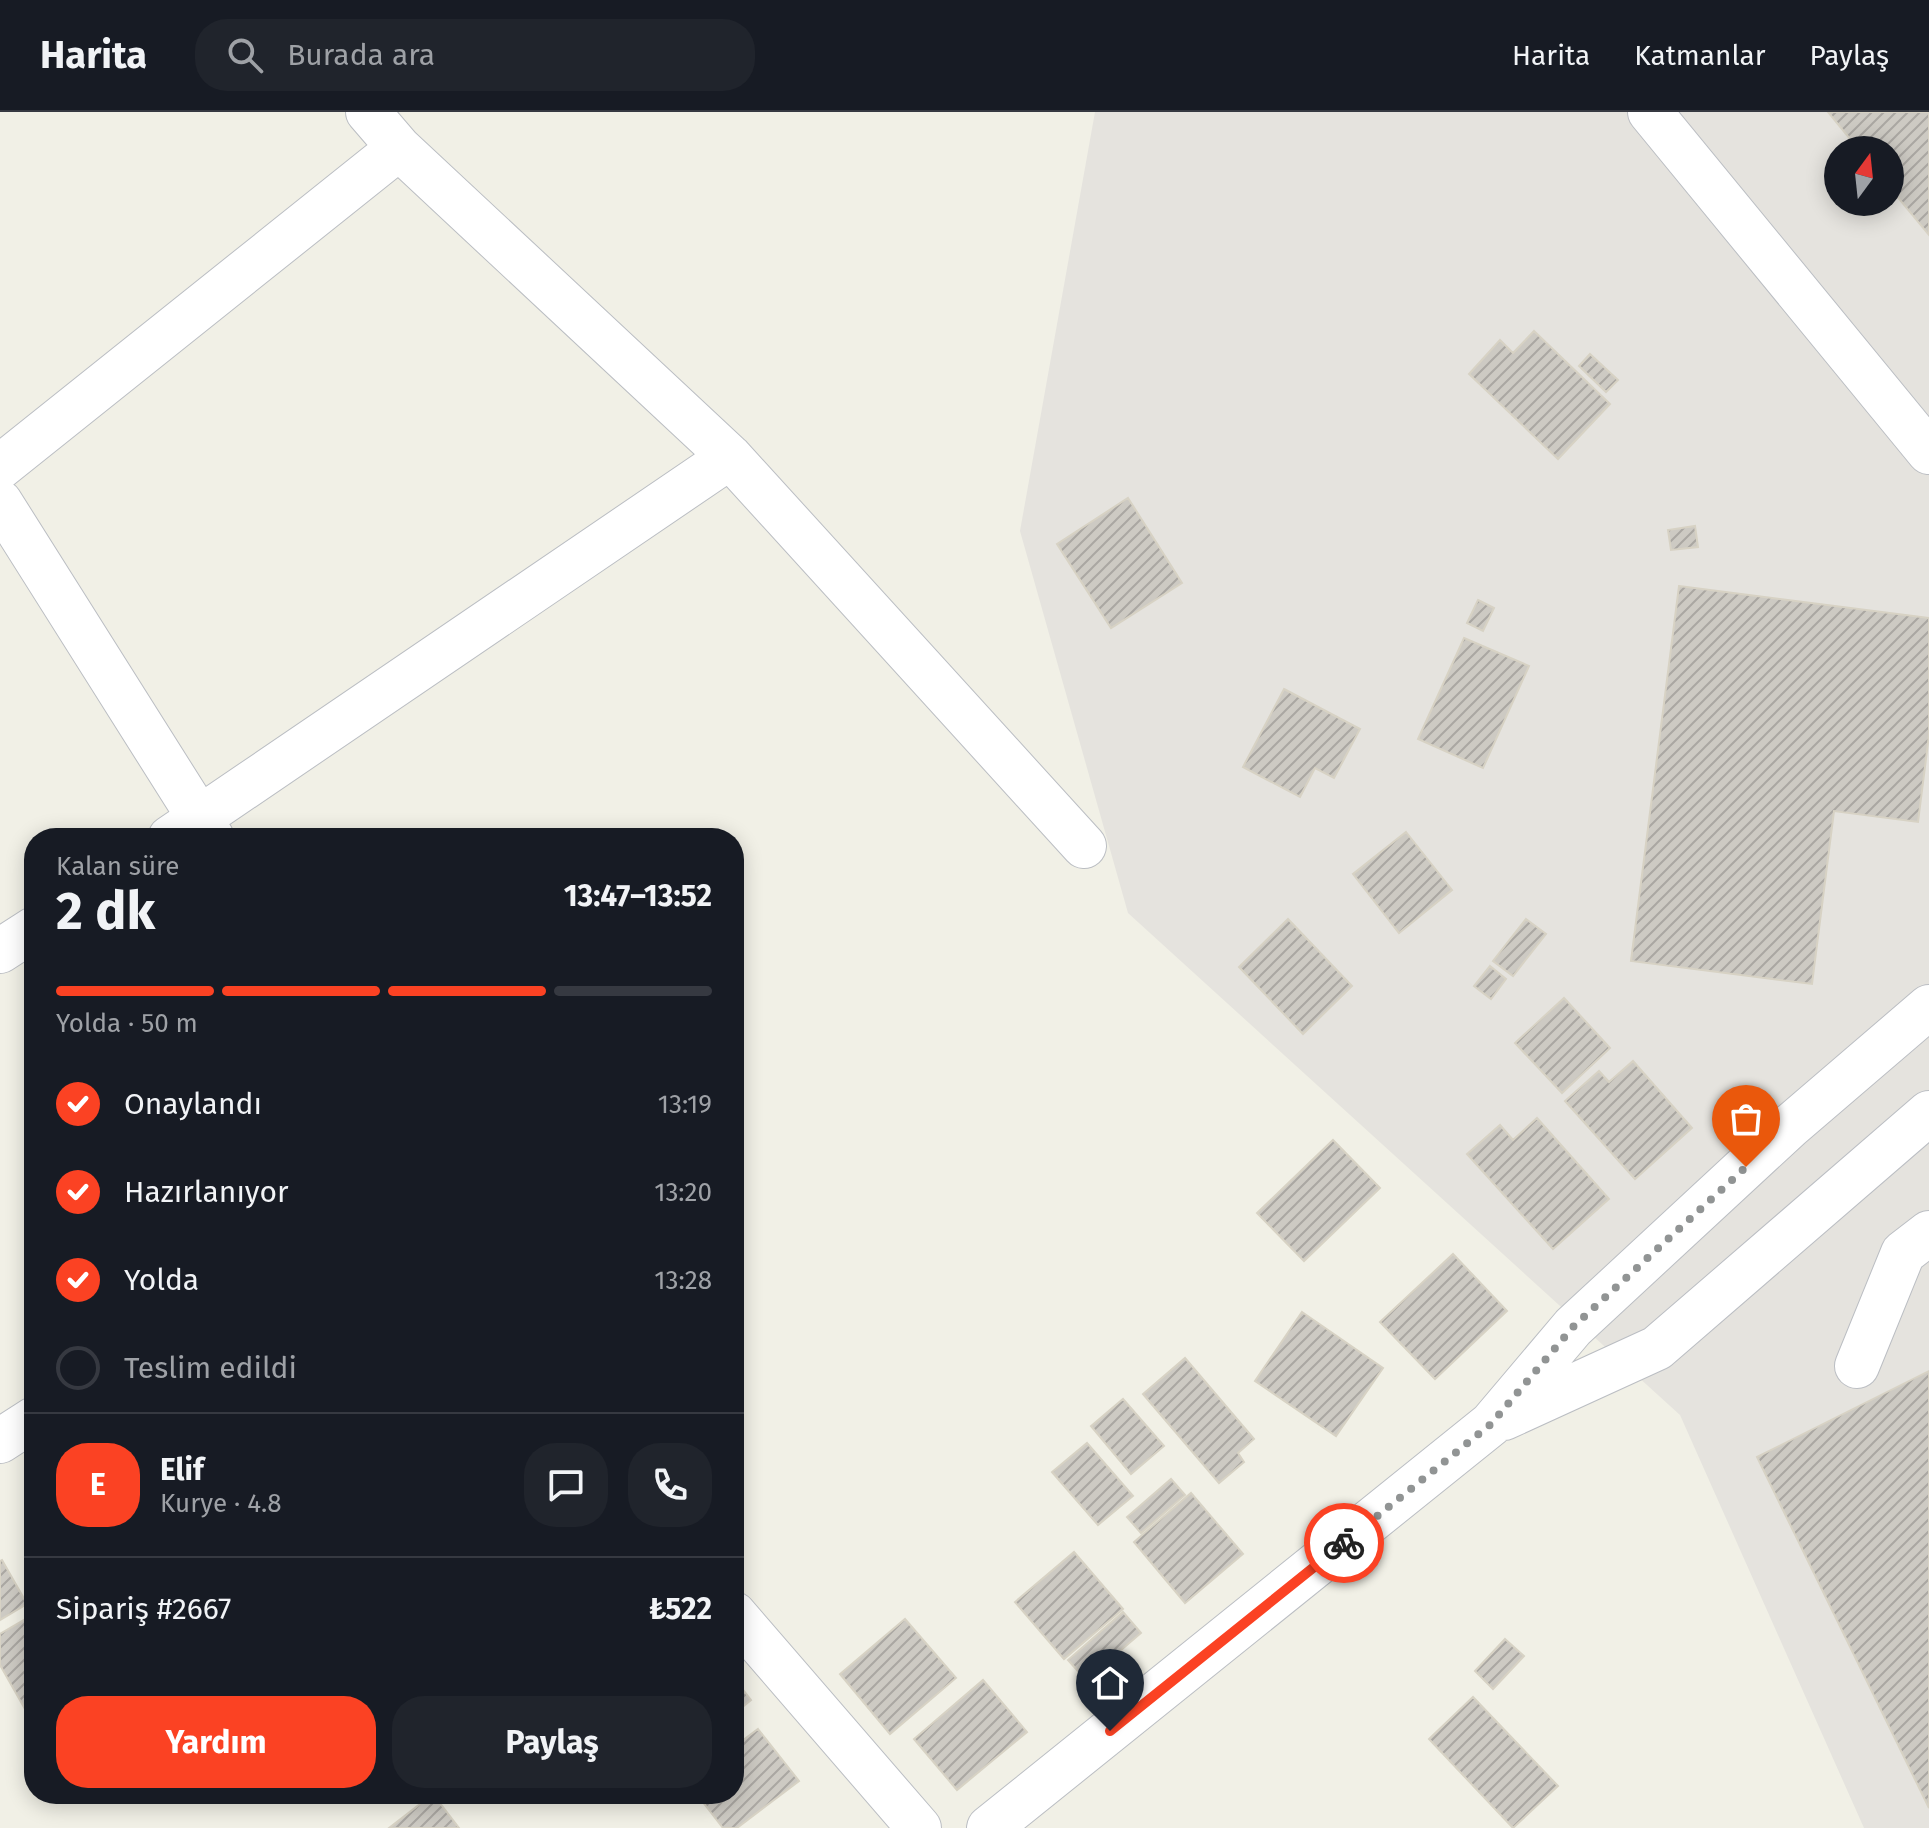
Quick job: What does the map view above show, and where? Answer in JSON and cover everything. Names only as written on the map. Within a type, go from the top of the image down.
[{"type":"street","points":[[368,112],[399,148],[730,457],[1084,846]]},
{"type":"street","points":[[1650,112],[1929,452]]},
{"type":"street","points":[[0,467],[399,148]]},
{"type":"street","points":[[200,828],[730,457]]},
{"type":"street","points":[[0,502],[192,828]]},
{"type":"street","points":[[0,951],[24,935]]},
{"type":"street","points":[[991,1828],[1491,1424],[1573,1327],[1789,1127],[1929,1007]]},
{"type":"street","points":[[1491,1424],[1657,1348],[1929,1113]]},
{"type":"street","points":[[1857,1366],[1903,1253],[1929,1233]]},
{"type":"street","points":[[0,1441],[24,1425]]},
{"type":"street","points":[[744,1626],[919,1828]]},
{"type":"shaded area","points":[[1095,112],[1929,112],[1929,1828],[1864,1828],[1680,1415],[1128,913],[1020,531]]},
{"type":"building","points":[[1828,112],[1929,112],[1929,235],[1904,205],[1904,136],[1848,136]]},
{"type":"building","points":[[1534,331],[1610,404],[1558,459],[1469,374],[1500,340],[1513,353]]},
{"type":"building","points":[[1590,354],[1618,380],[1606,392],[1579,366]]},
{"type":"building","points":[[1128,498],[1182,583],[1111,628],[1057,544]]},
{"type":"building","points":[[1695,526],[1698,547],[1671,550],[1668,530]]},
{"type":"building","points":[[1679,586],[1929,618],[1929,735],[1918,822],[1834,811],[1812,984],[1631,961]]},
{"type":"building","points":[[1478,600],[1494,608],[1483,631],[1467,623]]},
{"type":"building","points":[[1464,638],[1529,666],[1483,768],[1418,739]]},
{"type":"building","points":[[1284,689],[1360,729],[1334,778],[1315,768],[1300,797],[1243,767]]},
{"type":"building","points":[[1406,832],[1452,890],[1399,933],[1353,874]]},
{"type":"building","points":[[1288,919],[1352,986],[1303,1034],[1239,967]]},
{"type":"building","points":[[1526,919],[1546,934],[1513,976],[1493,961]]},
{"type":"building","points":[[1490,966],[1506,979],[1491,999],[1474,986]]},
{"type":"building","points":[[1564,998],[1610,1048],[1562,1093],[1515,1043]]},
{"type":"building","points":[[1633,1061],[1692,1128],[1635,1179],[1565,1101],[1599,1071],[1609,1082]]},
{"type":"building","points":[[1537,1118],[1609,1199],[1553,1249],[1467,1154],[1500,1125],[1513,1140]]},
{"type":"building","points":[[1333,1140],[1380,1188],[1304,1261],[1257,1213]]},
{"type":"building","points":[[1453,1254],[1507,1311],[1435,1379],[1380,1322]]},
{"type":"building","points":[[1302,1312],[1383,1368],[1336,1436],[1255,1381]]},
{"type":"building","points":[[1185,1358],[1254,1439],[1238,1453],[1244,1462],[1219,1483],[1143,1394]]},
{"type":"building","points":[[1929,1371],[1929,1808],[1757,1457]]},
{"type":"building","points":[[1123,1399],[1164,1446],[1131,1474],[1091,1426]]},
{"type":"building","points":[[1087,1443],[1133,1496],[1098,1525],[1052,1472]]},
{"type":"building","points":[[1171,1479],[1185,1495],[1141,1533],[1127,1517]]},
{"type":"building","points":[[1191,1493],[1243,1554],[1185,1603],[1134,1542]]},
{"type":"building","points":[[1074,1552],[1123,1609],[1064,1659],[1015,1602]]},
{"type":"building","points":[[0,1561],[24,1599],[24,1606],[0,1620]]},
{"type":"building","points":[[1123,1612],[1141,1633],[1086,1680],[1068,1660]]},
{"type":"building","points":[[905,1619],[956,1678],[890,1734],[840,1674]]},
{"type":"building","points":[[24,1620],[24,1707],[0,1665],[0,1634]]},
{"type":"building","points":[[1505,1639],[1524,1656],[1493,1689],[1475,1671]]},
{"type":"building","points":[[983,1680],[1027,1732],[957,1790],[914,1739]]},
{"type":"building","points":[[744,1691],[751,1700],[744,1706]]},
{"type":"building","points":[[1473,1697],[1558,1786],[1513,1828],[1429,1739]]},
{"type":"building","points":[[758,1729],[799,1781],[737,1828],[723,1828],[704,1804],[744,1804],[744,1740]]},
{"type":"building","points":[[420,1804],[441,1804],[459,1828],[389,1828]]},
{"type":"way so far","points":[[1344,1543],[1491,1424],[1573,1327],[1746,1167]]},
{"type":"route","points":[[1110,1731],[1344,1543]]}]
